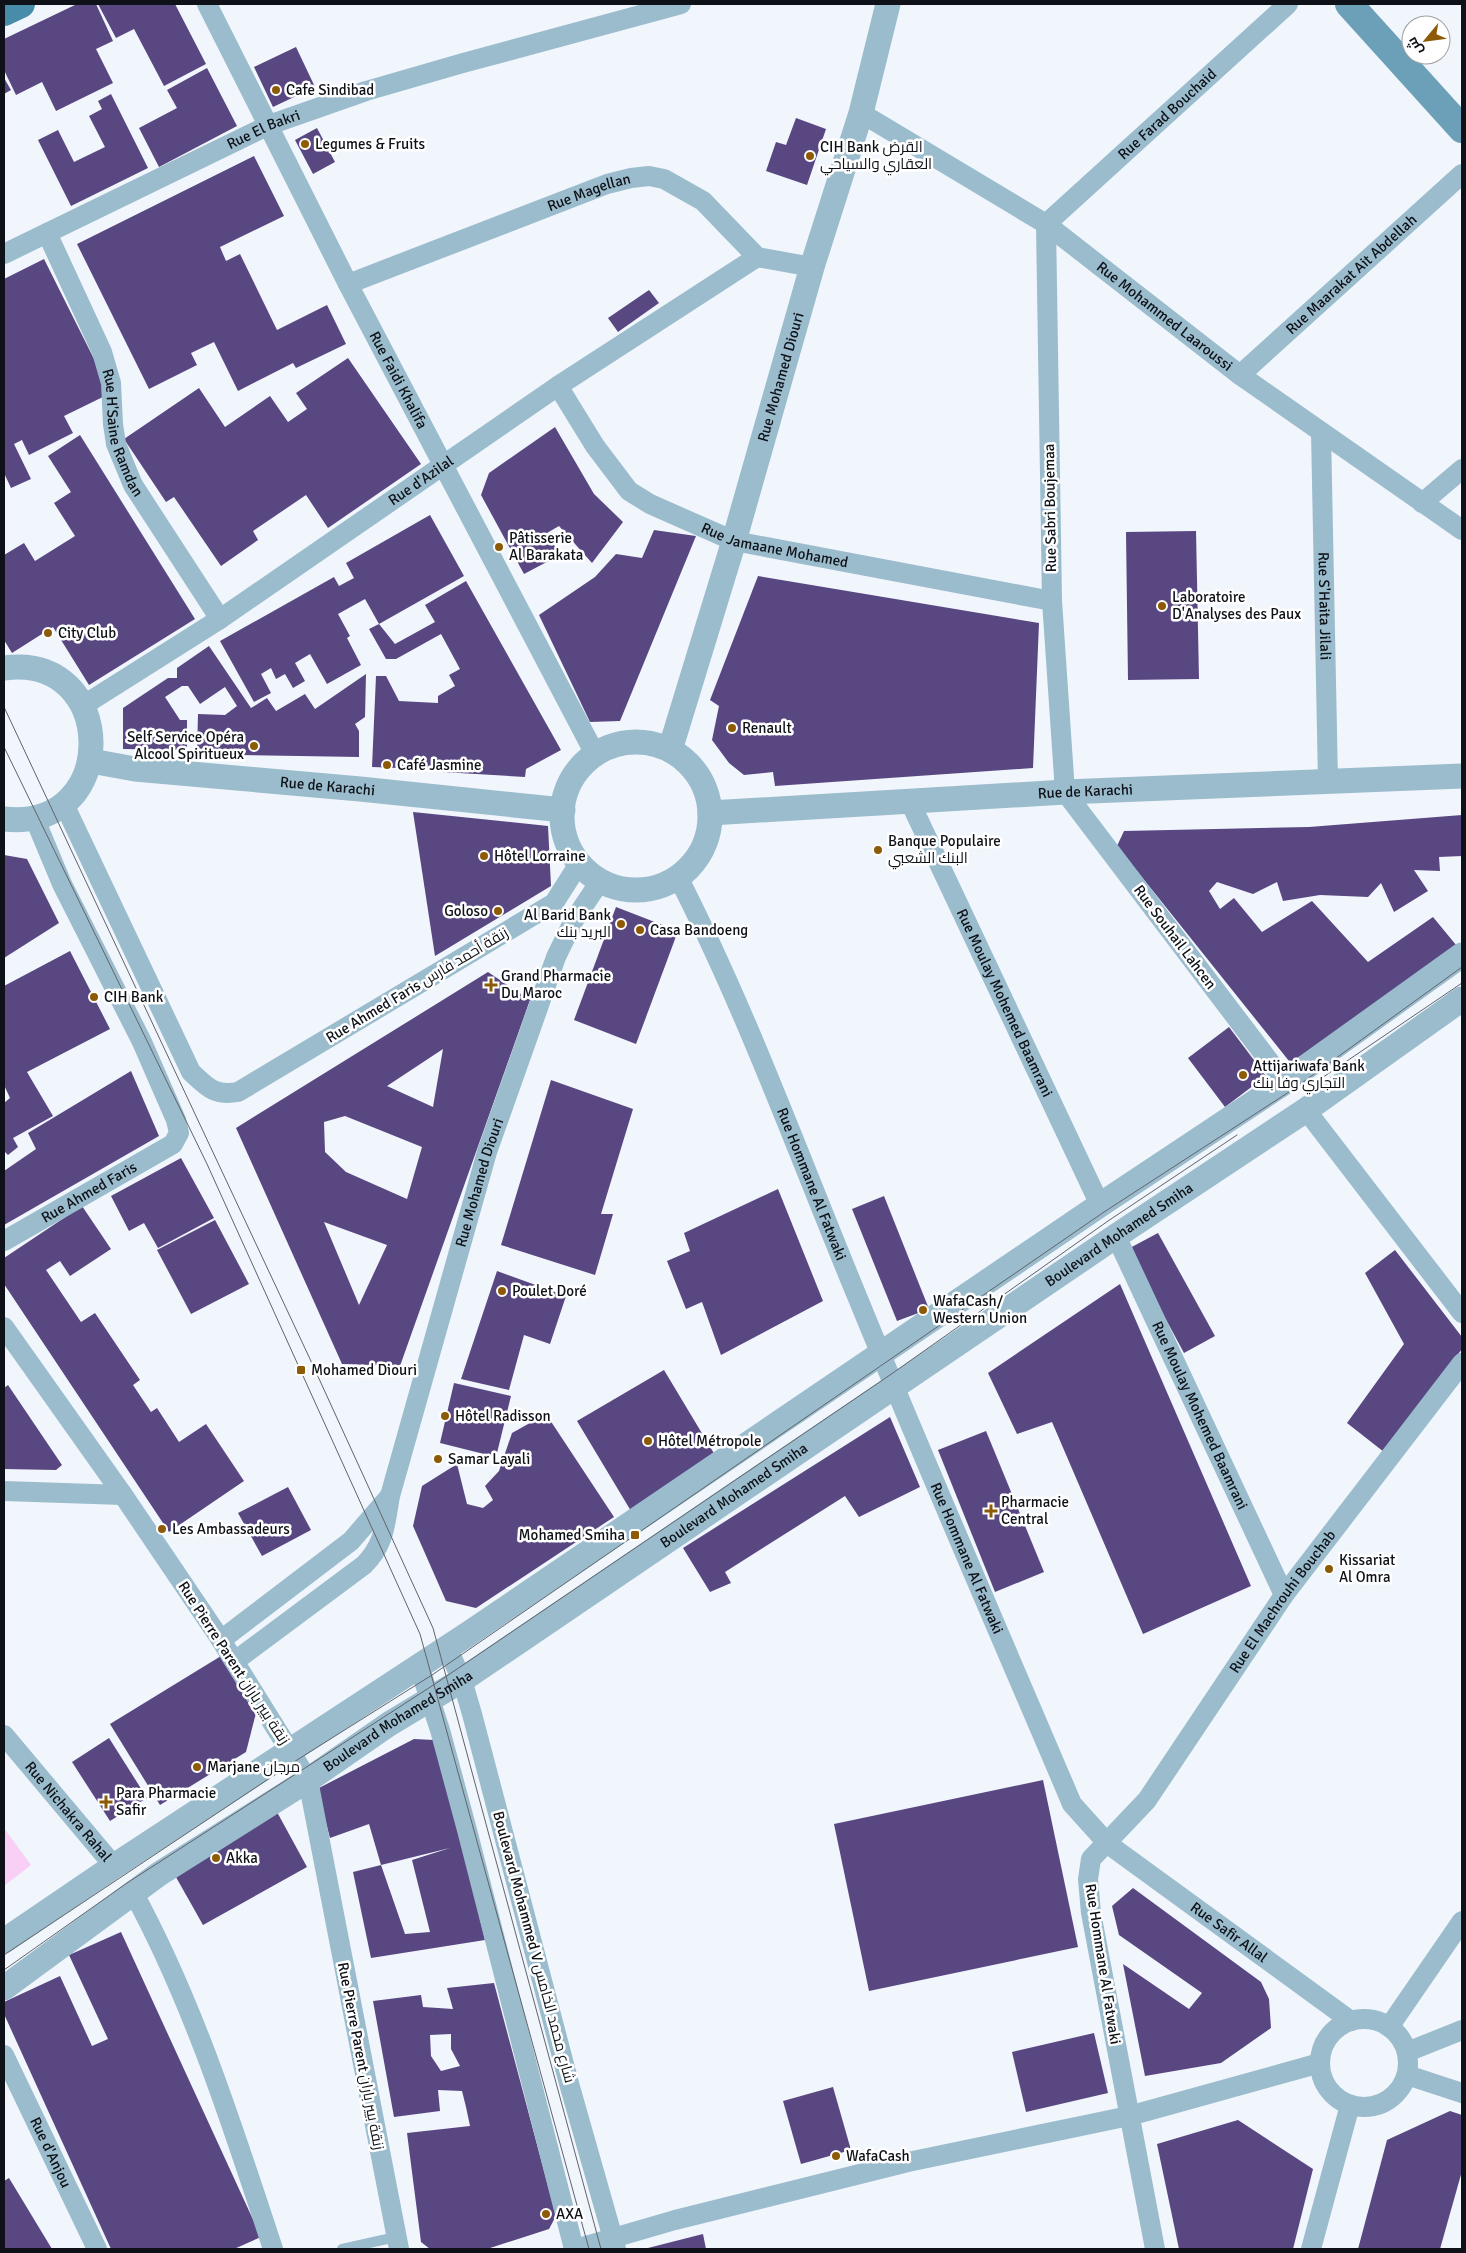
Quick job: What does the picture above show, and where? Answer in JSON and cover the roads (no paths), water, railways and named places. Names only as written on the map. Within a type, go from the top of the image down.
[{"type":"main road","points":[[4,12],[21,4]]},
{"type":"main road","points":[[1349,4],[1462,129]]},
{"type":"street","name":"Rue Faidi Khalifa","points":[[207,4],[348,284],[595,754]]},
{"type":"street","name":"Rue El Bakri","points":[[4,254],[269,125],[366,91],[454,65],[681,4]]},
{"type":"street","name":"Rue Mohamed Diouri","points":[[670,750],[734,542],[812,267],[861,113],[888,4]]},
{"type":"street","name":"Rue Farad Bouchaid","points":[[1046,224],[1288,4]]},
{"type":"street","name":"Rue Mohammed Laaroussi","points":[[861,113],[1046,224],[1240,375],[1462,530]]},
{"type":"street","name":"Rue Maarakat Ait Abdellah","points":[[1240,375],[1462,174]]},
{"type":"street","name":"Rue Magellan","points":[[348,284],[607,184],[649,176],[664,179],[703,201],[758,257]]},
{"type":"street","name":"Rue Sabri Boujemaa","points":[[1046,224],[1052,601],[1065,792]]},
{"type":"street","name":"Rue H'Saine Ramdan","points":[[47,233],[102,352],[111,383],[113,424],[122,462],[133,484],[220,619]]},
{"type":"street","points":[[758,257],[812,267]]},
{"type":"street","name":"Rue d'Azilal","points":[[84,705],[220,619],[558,386],[758,257]]},
{"type":"street","name":"Rue Jamaane Mohamed","points":[[558,386],[595,446],[629,490],[650,504],[734,542],[1052,601]]},
{"type":"street","name":"Rue S'Haita Jilali","points":[[1321,432],[1328,781]]},
{"type":"street","points":[[1422,502],[1462,469]]},
{"type":"street","points":[[4,668],[25,667],[50,674],[70,689],[84,705],[92,729],[91,761],[78,788],[64,804],[46,814],[24,820],[4,819]]},
{"type":"street","points":[[636,742],[653,744],[670,750],[692,767],[706,792],[710,814],[707,837],[700,852],[690,866],[678,877],[655,887],[624,888],[601,880],[580,862],[566,838],[563,810],[566,795],[575,775],[595,754],[619,744],[636,742]]},
{"type":"street","name":"Rue de Karachi","points":[[91,761],[135,769],[360,789],[563,810]]},
{"type":"street","name":"Rue de Karachi","points":[[710,814],[1065,792],[1462,776]]},
{"type":"street","name":"Rue Souhail Lahcen","points":[[1065,792],[1285,1082]]},
{"type":"street","name":"Rue Moulay Mohemed Baamrani","points":[[910,802],[1100,1205]]},
{"type":"street","name":"Rue Ahmed Faris زنقة أحمد فارس","points":[[64,804],[190,1072],[209,1088],[223,1094],[238,1092],[554,903],[580,862]]},
{"type":"street","name":"Rue Ahmed Faris","points":[[4,1240],[173,1144],[179,1133],[176,1120],[105,965],[62,884],[34,817]]},
{"type":"street","name":"Rue Hommane Al Fatwaki","points":[[678,877],[707,934],[773,1086],[881,1355],[1072,1804],[1108,1844],[1091,1859],[1088,1879],[1091,1913],[1154,2249]]},
{"type":"street","name":"Rue Mohamed Diouri","points":[[235,1661],[364,1565],[374,1555],[383,1540],[390,1496],[487,1152],[556,957],[574,920],[601,880]]},
{"type":"street","points":[[4,1941],[114,1866],[419,1666],[1285,1082],[1462,955]]},
{"type":"street","name":"Boulevard Mohamed Smiha","points":[[4,1988],[134,1892],[308,1780],[389,1724],[462,1680],[1116,1236],[1306,1110],[1462,999]]},
{"type":"street","points":[[1306,1110],[1462,1313]]},
{"type":"street","name":"Rue Moulay Mohemed Baamrani","points":[[1116,1236],[1284,1595]]},
{"type":"street","name":"Rue Pierre Parent زنقة بيير باران","points":[[4,1327],[123,1495],[221,1640],[308,1780],[398,2243]]},
{"type":"street","name":"Rue El Machrouhi Bouchab","points":[[1108,1844],[1147,1800],[1284,1595],[1462,1363]]},
{"type":"street","points":[[4,1491],[123,1495]]},
{"type":"street","points":[[221,1640],[351,1541],[390,1496]]},
{"type":"street","name":"Boulevard Mohammed V شارع محمد الخامس","points":[[447,1647],[462,1680],[570,2087],[614,2243]]},
{"type":"street","points":[[419,1666],[467,1830],[575,2249],[614,2243],[908,2162],[1129,2116],[1320,2063]]},
{"type":"street","name":"Rue Nichakra Rahal","points":[[4,1735],[114,1866]]},
{"type":"street","name":"Rue Safir Allal","points":[[1108,1844],[1351,2021]]},
{"type":"street","points":[[134,1892],[153,1927],[218,2084],[273,2249]]},
{"type":"street","points":[[1389,2026],[1462,1921]]},
{"type":"street","points":[[1374,2020],[1389,2026],[1400,2038],[1407,2052],[1407,2075],[1400,2090],[1381,2104],[1366,2108],[1350,2105],[1331,2092],[1323,2078],[1320,2063],[1323,2047],[1331,2034],[1351,2021],[1374,2020]]},
{"type":"street","points":[[1407,2052],[1462,2030]]},
{"type":"street","name":"Rue d'Anjou","points":[[4,2055],[97,2249]]},
{"type":"street","points":[[1407,2075],[1462,2093]]},
{"type":"street","points":[[1311,2249],[1350,2105]]},
{"type":"lane","points":[[342,2249],[398,2243]]},
{"type":"tram line","points":[[4,707],[310,1359],[433,1628],[601,2249]]},
{"type":"tram line","points":[[4,747],[207,1164],[420,1634],[589,2249]]},
{"type":"tram line","points":[[4,1955],[297,1760],[432,1675],[1104,1212],[1292,1090],[1462,967]]},
{"type":"tram line","points":[[1310,1086],[1462,983]]},
{"type":"tram line","points":[[4,1970],[127,1883],[435,1684],[890,1375],[1108,1221],[1237,1135]]},
{"type":"place","name":"Cafe Sindibad","points":[[276,90]]},
{"type":"place","name":"Legumes & Fruits","points":[[305,144]]},
{"type":"place","name":"CIH Bank القرض العقاري والسياحي","points":[[810,156]]},
{"type":"place","name":"Pâtisserie Al Barakata","points":[[499,547]]},
{"type":"place","name":"Laboratoire D'Analyses des Paux","points":[[1162,606]]},
{"type":"place","name":"City Club","points":[[48,633]]},
{"type":"place","name":"Renault","points":[[732,728]]},
{"type":"place","name":"Self Service Opéra Alcool Spiritueux","points":[[254,746]]},
{"type":"place","name":"Café Jasmine","points":[[387,765]]},
{"type":"place","name":"Banque Populaire البنك الشعبي","points":[[878,850]]},
{"type":"place","name":"Hôtel Lorraine","points":[[484,856]]},
{"type":"place","name":"Goloso","points":[[498,911]]},
{"type":"place","name":"Al Barid Bank البريد بنك","points":[[621,924]]},
{"type":"place","name":"Casa Bandoeng","points":[[640,930]]},
{"type":"place","name":"Grand Pharmacie Du Maroc","points":[[491,985]]},
{"type":"place","name":"CIH Bank","points":[[94,997]]},
{"type":"place","name":"Attijariwafa Bank التجاري وفا بنك","points":[[1243,1075]]},
{"type":"place","name":"Poulet Doré","points":[[502,1291]]},
{"type":"place","name":"WafaCash/ Western Union","points":[[923,1310]]},
{"type":"place","name":"Mohamed Diouri","points":[[301,1370]]},
{"type":"place","name":"Hôtel Radisson","points":[[445,1416]]},
{"type":"place","name":"Hôtel Métropole","points":[[648,1441]]},
{"type":"place","name":"Samar Layali","points":[[438,1459]]},
{"type":"place","name":"Pharmacie Central","points":[[991,1511]]},
{"type":"place","name":"Les Ambassadeurs","points":[[162,1529]]},
{"type":"place","name":"Mohamed Smiha","points":[[635,1535]]},
{"type":"place","name":"Kissariat Al Omra","points":[[1329,1569]]},
{"type":"place","name":"Marjane مرجان","points":[[197,1767]]},
{"type":"place","name":"Para Pharmacie Safir","points":[[106,1802]]},
{"type":"place","name":"Akka","points":[[216,1858]]},
{"type":"place","name":"WafaCash","points":[[836,2156]]},
{"type":"place","name":"AXA","points":[[546,2214]]}]
